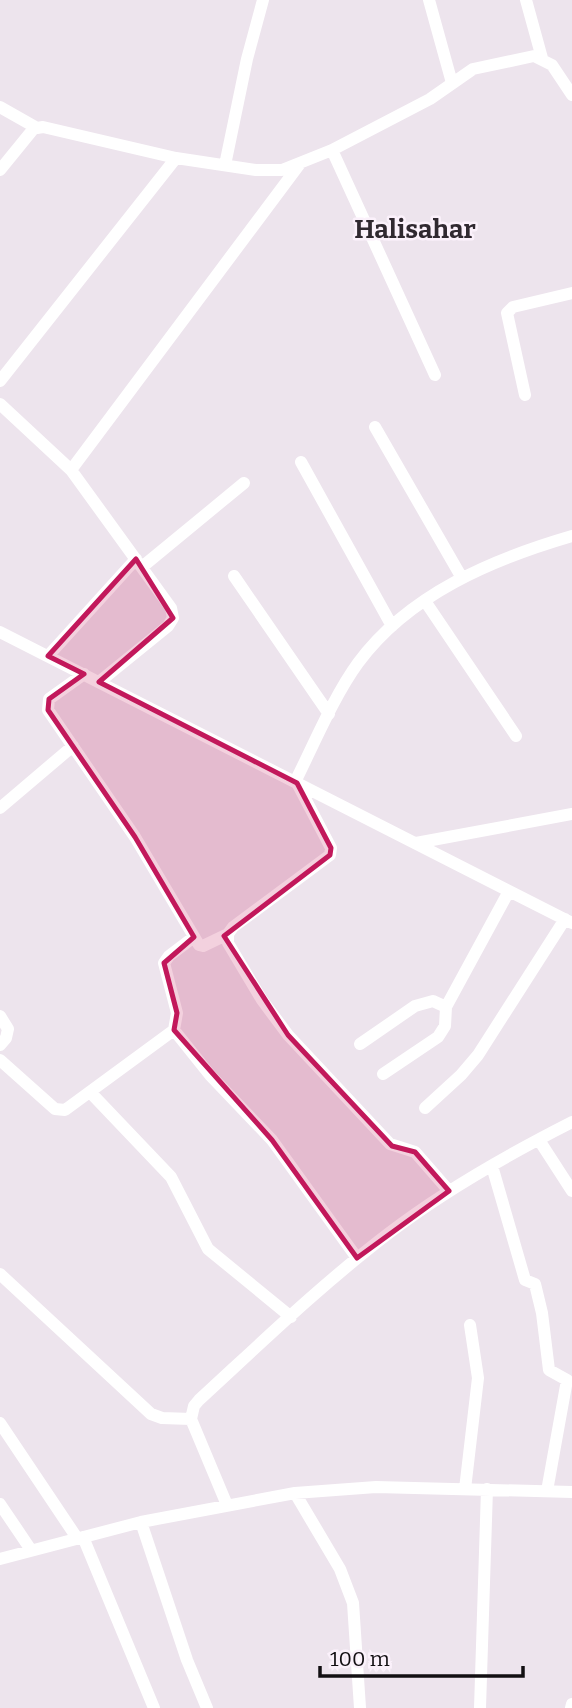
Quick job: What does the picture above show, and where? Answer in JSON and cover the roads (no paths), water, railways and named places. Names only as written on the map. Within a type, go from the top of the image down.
[{"type":"street","points":[[225,165],[247,59],[263,0]]},
{"type":"street","points":[[429,0],[452,83]]},
{"type":"street","points":[[526,0],[542,58]]},
{"type":"street","points":[[0,107],[35,127],[176,158],[282,170],[332,150],[430,99],[473,69],[525,56],[542,58],[566,72],[572,95]]},
{"type":"street","points":[[0,170],[35,127]]},
{"type":"street","points":[[332,150],[435,375]]},
{"type":"street","points":[[0,381],[176,158]]},
{"type":"street","points":[[71,470],[299,165]]},
{"type":"street","points":[[525,395],[507,313],[513,307],[572,293]]},
{"type":"street","points":[[0,404],[71,470],[171,608],[173,618],[167,626],[99,682]]},
{"type":"street","points":[[375,427],[462,578]]},
{"type":"street","points":[[301,462],[392,626]]},
{"type":"street","points":[[48,656],[139,563],[244,483]]},
{"type":"street","points":[[296,782],[357,663],[392,626],[462,578],[501,559],[572,536]]},
{"type":"street","points":[[234,576],[330,715]]},
{"type":"street","points":[[425,601],[516,736]]},
{"type":"street","points":[[0,632],[568,921],[478,1055],[461,1075],[425,1108]]},
{"type":"street","points":[[83,674],[47,703],[48,710],[140,845],[201,946],[228,934],[233,927],[330,856],[331,848],[296,782]]},
{"type":"street","points":[[0,808],[73,746]]},
{"type":"street","points":[[416,843],[572,814]]},
{"type":"street","points":[[383,1074],[438,1037],[445,1026],[446,1007],[509,891]]},
{"type":"street","points":[[228,934],[228,943],[267,1007],[288,1035],[390,1144],[415,1152],[449,1191]]},
{"type":"street","points":[[0,1060],[57,1110],[65,1110],[174,1030],[177,1013],[164,963],[194,937]]},
{"type":"street","points":[[360,1044],[415,1006],[432,1001],[446,1007]]},
{"type":"street","points":[[0,1016],[8,1028],[6,1038],[0,1045]]},
{"type":"street","points":[[174,1030],[209,1075],[276,1144],[357,1258]]},
{"type":"street","points":[[90,1092],[171,1177],[208,1249],[291,1317]]},
{"type":"street","points":[[227,1506],[191,1419],[191,1412],[199,1400],[357,1258],[449,1191],[572,1122]]},
{"type":"street","points":[[539,1140],[572,1191]]},
{"type":"street","points":[[492,1166],[525,1280],[535,1284],[542,1313],[549,1370],[567,1380],[547,1491]]},
{"type":"street","points":[[0,1274],[151,1414],[162,1418],[191,1419]]},
{"type":"street","points":[[465,1489],[478,1378],[470,1325]]},
{"type":"street","points":[[0,1423],[80,1538],[154,1708]]},
{"type":"street","points":[[0,1559],[141,1522],[295,1493],[376,1488],[572,1492]]},
{"type":"street","points":[[480,1708],[487,1489]]},
{"type":"street","points":[[295,1493],[340,1569],[353,1603],[360,1708]]},
{"type":"street","points":[[0,1504],[31,1550]]},
{"type":"street","points":[[141,1522],[187,1660],[207,1708]]},
{"type":"district","name":"Halisahar","points":[[415,229]]}]
